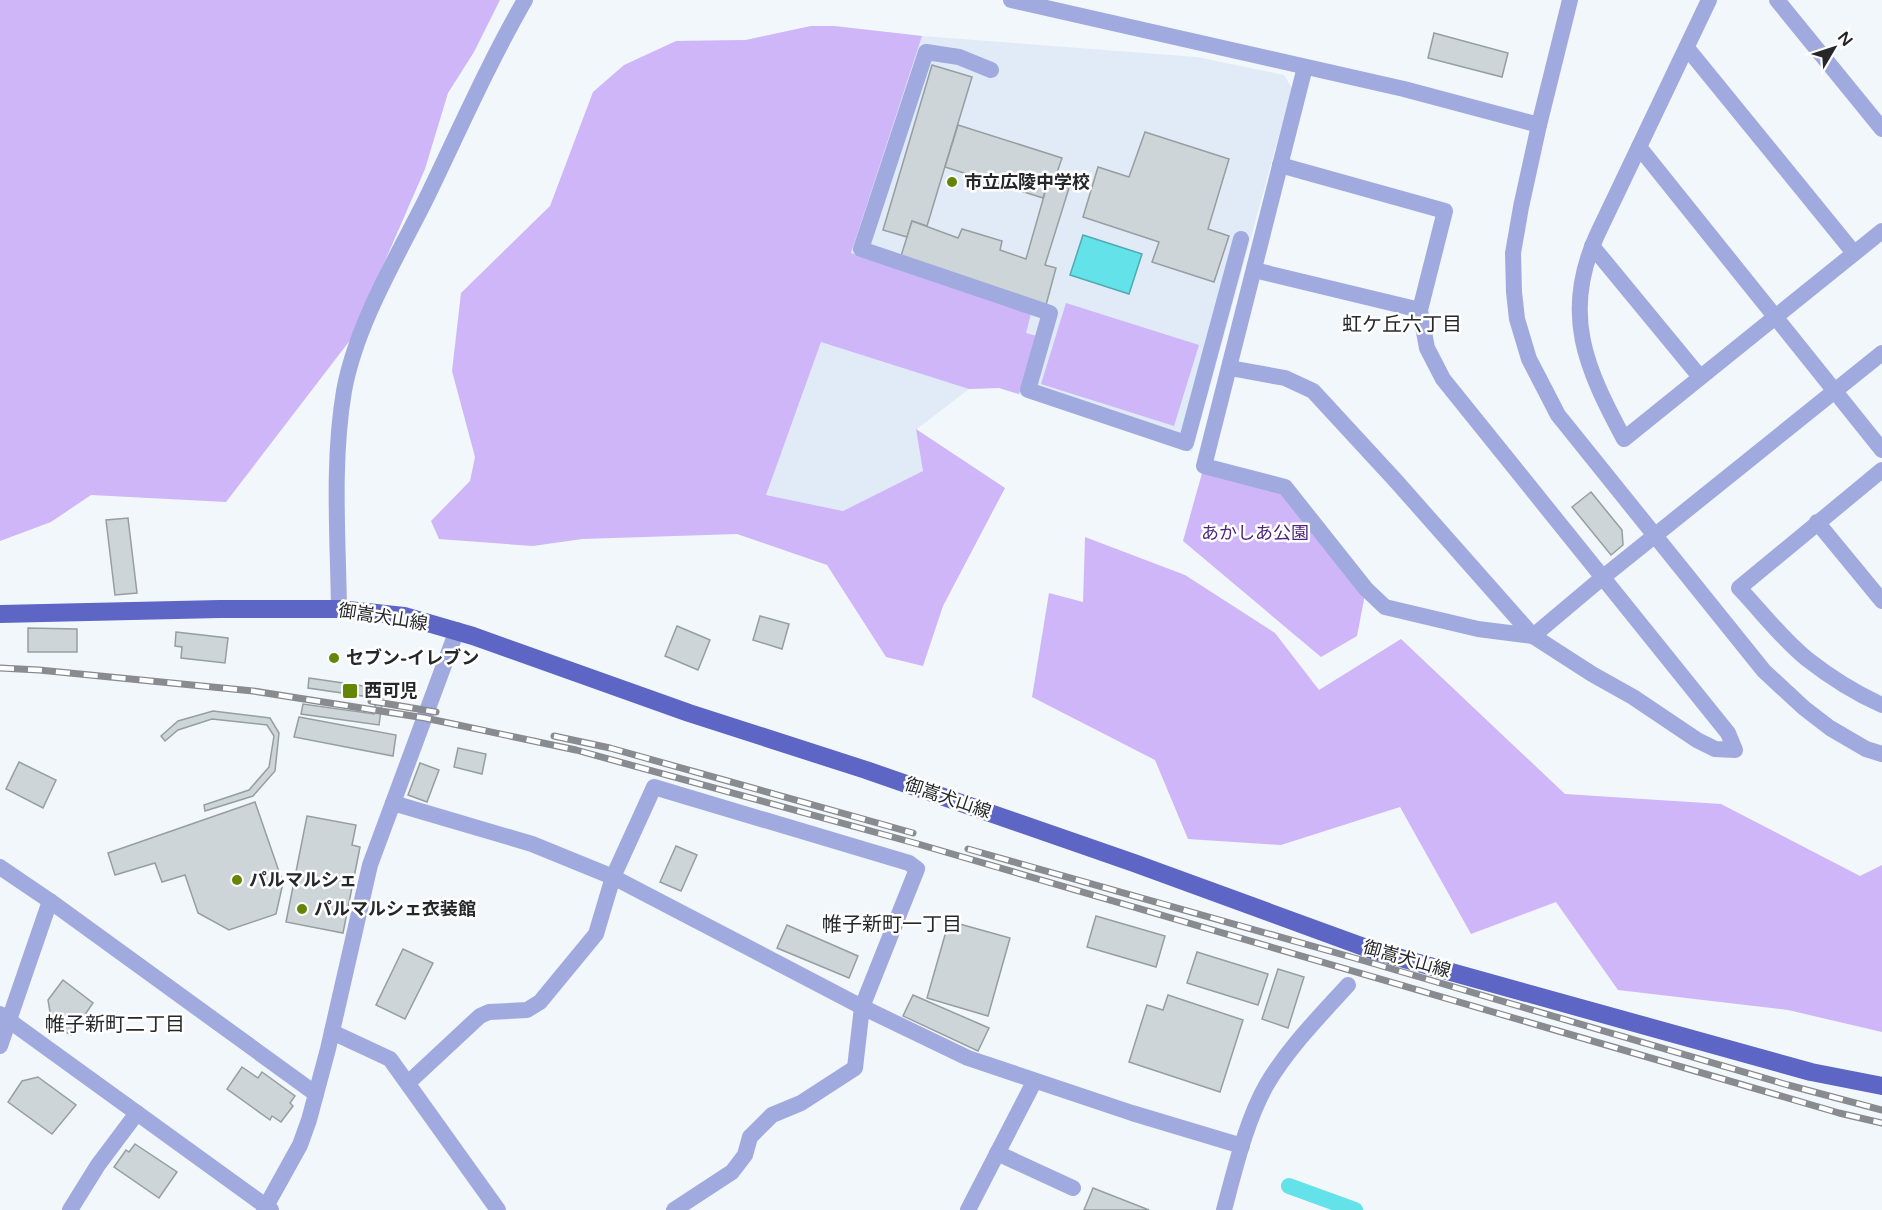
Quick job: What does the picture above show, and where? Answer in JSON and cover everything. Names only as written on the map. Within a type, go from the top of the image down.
[{"type":"main road","name":"御嵩犬山線","points":[[0,614],[339,609],[404,616],[457,630],[689,713],[866,770],[1134,863],[1372,950],[1800,1069],[1882,1086]]},
{"type":"street","points":[[339,609],[337,500],[339,442],[344,391],[357,343],[525,0]]},
{"type":"street","points":[[1011,0],[1404,89],[1539,125]]},
{"type":"street","points":[[1570,0],[1539,125],[1513,253],[1517,319],[1529,359],[1558,415],[1764,671],[1804,708],[1830,728],[1866,749],[1882,754]]},
{"type":"street","points":[[1709,0],[1592,246],[1583,273],[1580,333],[1591,372],[1624,439],[1882,231]]},
{"type":"street","points":[[1777,0],[1882,129]]},
{"type":"street","points":[[1687,48],[1854,253]]},
{"type":"street","points":[[991,70],[958,57],[926,52],[861,249],[1050,313],[1028,390],[1186,443],[1241,239]]},
{"type":"street","points":[[1305,67],[1204,466],[1285,487],[1366,590],[1385,606],[1478,629],[1533,636],[1882,353]]},
{"type":"street","points":[[1639,147],[1882,450]]},
{"type":"street","points":[[1230,368],[1285,378],[1313,391],[1533,636],[1633,697],[1697,740],[1714,749],[1735,750],[1728,733],[1443,380],[1427,348],[1420,310],[1445,210],[1280,165]]},
{"type":"street","points":[[1592,246],[1700,377]]},
{"type":"street","points":[[1254,270],[1420,310]]},
{"type":"street","points":[[1882,470],[1739,588],[1806,658],[1857,694],[1882,705]]},
{"type":"street","points":[[1817,522],[1882,601]]},
{"type":"street","points":[[5,1018],[267,1209],[300,1145],[332,1032],[370,865],[457,630]]},
{"type":"street","points":[[408,1083],[480,1016],[489,1012],[527,1010],[540,1002],[596,934],[613,877],[654,786],[909,863],[917,869],[862,1007],[855,1068],[801,1103],[771,1115],[750,1137],[745,1155],[732,1172],[674,1210]]},
{"type":"street","points":[[393,803],[532,844],[613,877],[862,1007],[958,1054],[1034,1082],[1242,1146]]},
{"type":"street","points":[[0,867],[51,901],[316,1094]]},
{"type":"street","points":[[0,1046],[5,1018],[51,901]]},
{"type":"street","points":[[1224,1210],[1242,1146],[1266,1087],[1284,1058],[1348,985]]},
{"type":"street","points":[[332,1032],[390,1059],[498,1210]]},
{"type":"street","points":[[968,1210],[1034,1082]]},
{"type":"street","points":[[70,1210],[98,1165],[138,1113]]},
{"type":"street","points":[[997,1153],[1073,1188]]},
{"type":"shaded area","points":[[811,26],[834,26],[922,36],[1197,57],[1284,75],[1292,88],[1192,452],[999,388],[969,389],[917,429],[924,471],[843,511],[766,495],[676,41],[746,40]]},
{"type":"green space","points":[[0,0],[500,0],[474,52],[448,93],[425,169],[351,339],[226,502],[91,495],[51,522],[0,541]]},
{"type":"green space","points":[[811,26],[834,26],[922,36],[851,253],[1031,314],[1026,333],[1037,336],[1019,394],[999,388],[969,389],[821,342],[766,495],[843,511],[923,471],[916,429],[1005,488],[943,606],[923,666],[886,657],[827,565],[737,534],[582,539],[533,546],[439,539],[431,521],[470,481],[475,457],[452,371],[461,293],[550,206],[593,92],[624,65],[676,41],[746,40]]},
{"type":"green space","points":[[1066,303],[1199,345],[1174,426],[1041,384]]},
{"type":"green space","name":"あかしあ公園","points":[[1204,466],[1285,487],[1366,589],[1357,636],[1321,657],[1183,541]]},
{"type":"green space","points":[[1085,537],[1185,575],[1275,633],[1319,690],[1401,639],[1565,794],[1721,804],[1860,876],[1882,865],[1882,1032],[1788,1010],[1618,990],[1556,902],[1471,934],[1400,807],[1281,845],[1188,839],[1155,760],[1032,697],[1049,593],[1083,602]]},
{"type":"water","points":[[1083,235],[1142,254],[1129,294],[1070,275]]},
{"type":"building","points":[[1434,33],[1508,53],[1502,77],[1428,58]]},
{"type":"building","points":[[932,65],[972,77],[927,226],[912,221],[907,237],[883,230]]},
{"type":"building","points":[[958,125],[1062,158],[1053,184],[1048,182],[1043,198],[945,167]]},
{"type":"building","points":[[1145,132],[1229,159],[1208,229],[1229,236],[1214,282],[1152,262],[1159,242],[1083,217],[1098,167],[1129,177]]},
{"type":"building","points":[[1048,182],[1069,188],[1045,265],[1056,268],[1046,305],[901,256],[912,221],[958,238],[962,229],[1002,241],[1000,250],[1026,259]]},
{"type":"building","points":[[1591,492],[1622,530],[1623,545],[1611,555],[1572,507]]},
{"type":"building","points":[[128,518],[137,593],[115,595],[106,520]]},
{"type":"building","points":[[760,616],[789,624],[782,649],[753,640]]},
{"type":"building","points":[[677,626],[710,640],[698,670],[665,656]]},
{"type":"building","points":[[28,628],[77,629],[77,652],[28,652]]},
{"type":"building","points":[[176,632],[228,638],[225,663],[181,658],[182,647],[175,646]]},
{"type":"building","points":[[309,678],[384,689],[379,725],[301,714],[303,704],[374,714],[376,698],[308,688]]},
{"type":"building","points":[[213,711],[270,718],[279,733],[275,771],[253,796],[205,811],[204,805],[249,790],[269,767],[274,736],[267,725],[212,719],[178,730],[165,741],[161,736],[178,721]]},
{"type":"building","points":[[299,717],[396,735],[393,756],[294,737]]},
{"type":"building","points":[[458,748],[486,754],[482,774],[454,767]]},
{"type":"building","points":[[19,762],[56,780],[43,808],[6,789]]},
{"type":"building","points":[[420,763],[439,770],[427,802],[408,795]]},
{"type":"building","points":[[255,802],[283,883],[276,914],[229,930],[198,913],[185,875],[162,882],[155,863],[115,875],[108,853]]},
{"type":"building","points":[[307,816],[356,825],[352,845],[360,847],[343,933],[286,922]]},
{"type":"building","points":[[676,846],[697,855],[681,891],[660,882]]},
{"type":"building","points":[[1096,916],[1165,936],[1156,967],[1087,947]]},
{"type":"building","points":[[949,921],[1010,938],[988,1016],[927,998]]},
{"type":"building","points":[[787,925],[858,956],[849,978],[777,948]]},
{"type":"building","points":[[403,949],[433,963],[405,1019],[376,1005]]},
{"type":"building","points":[[1197,952],[1268,974],[1258,1005],[1187,983]]},
{"type":"building","points":[[1278,969],[1304,977],[1288,1028],[1262,1019]]},
{"type":"building","points":[[63,980],[93,1003],[71,1035],[52,1024],[48,1000]]},
{"type":"building","points":[[913,995],[989,1028],[978,1051],[903,1016]]},
{"type":"building","points":[[1168,995],[1243,1020],[1220,1092],[1129,1062],[1147,1005],[1163,1010]]},
{"type":"building","points":[[242,1067],[258,1078],[262,1072],[295,1096],[290,1103],[293,1106],[281,1122],[272,1116],[270,1120],[227,1089]]},
{"type":"building","points":[[38,1077],[76,1105],[52,1134],[8,1102],[22,1081]]},
{"type":"building","points":[[135,1144],[177,1172],[159,1198],[114,1167],[126,1150],[129,1152]]},
{"type":"building","points":[[1093,1188],[1149,1210],[1084,1210]]},
{"type":"waterway","points":[[1289,1186],[1355,1210]]},
{"type":"railway","points":[[0,668],[253,691],[425,718],[576,750],[918,844],[1839,1113],[1882,1123]]},
{"type":"railway","points":[[371,701],[436,712]]},
{"type":"railway","points":[[554,736],[610,748],[913,833]]},
{"type":"railway","points":[[968,849],[1882,1110]]},
{"type":"place","name":"市立広陵中学校","points":[[952,182]]},
{"type":"place","name":"セブン-イレブン","points":[[334,658]]},
{"type":"place","name":"西可児","points":[[350,691]]},
{"type":"place","name":"パルマルシェ","points":[[237,880]]},
{"type":"place","name":"パルマルシェ衣装館","points":[[302,909]]},
{"type":"district","name":"虹ケ丘六丁目","points":[[1402,325]]},
{"type":"district","name":"帷子新町一丁目","points":[[892,925]]},
{"type":"district","name":"帷子新町二丁目","points":[[115,1025]]}]
